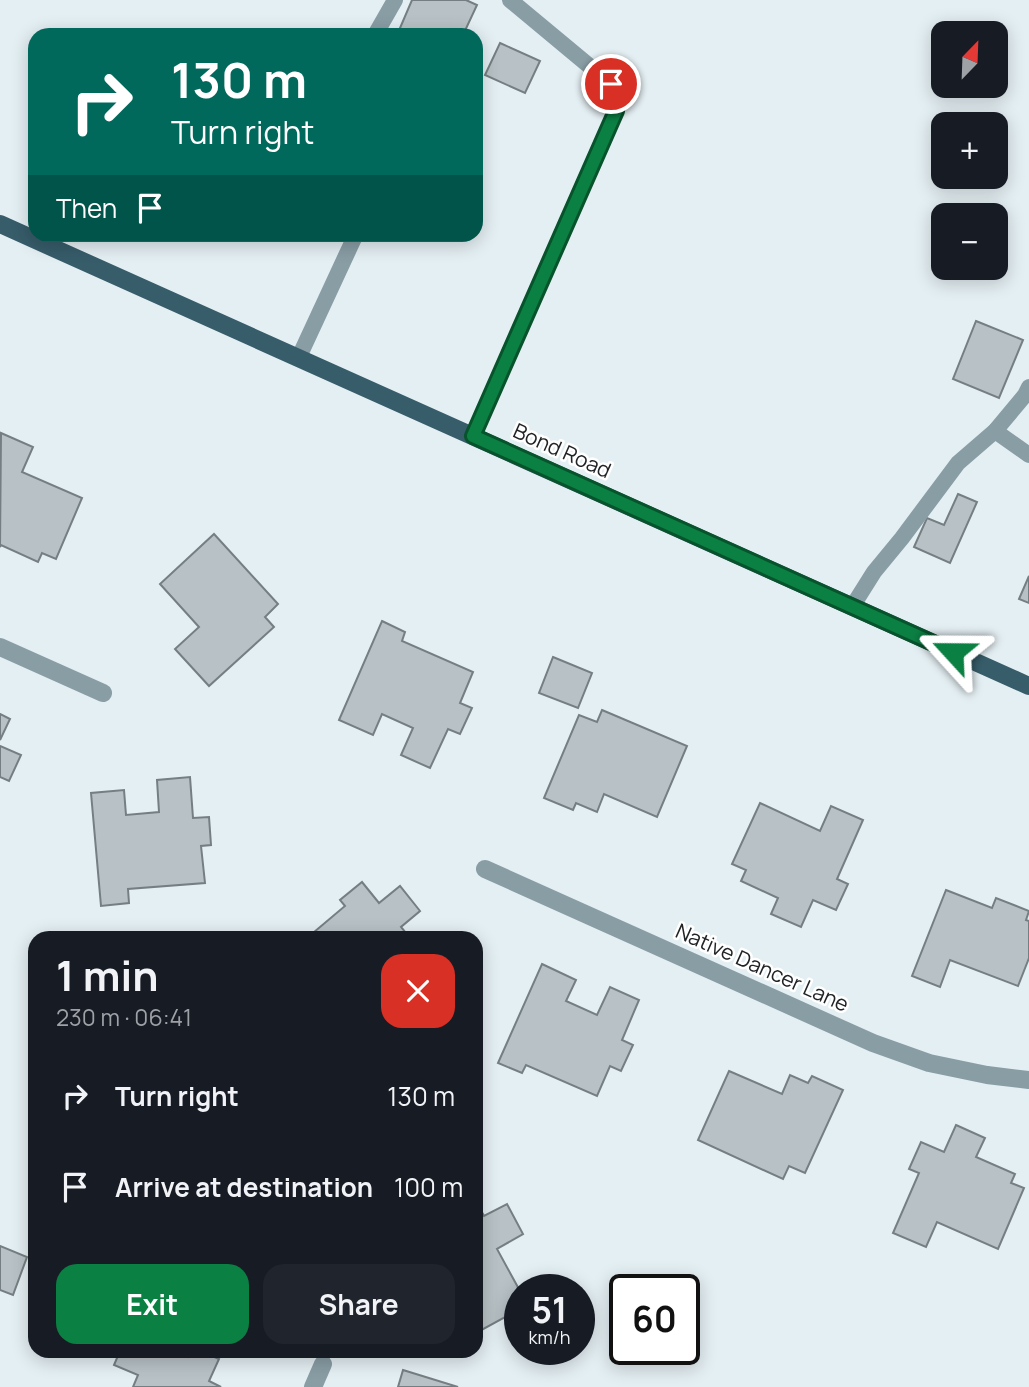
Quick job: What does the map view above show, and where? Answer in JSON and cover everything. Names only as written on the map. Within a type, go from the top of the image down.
[{"type":"main road","name":"Bond Road","points":[[0,224],[28,236]]},
{"type":"main road","name":"Bond Road","points":[[40,242],[1029,685]]},
{"type":"street","points":[[0,647],[103,693]]},
{"type":"street","name":"Native Dancer Lane","points":[[485,869],[873,1043],[929,1063],[987,1075],[1029,1080]]},
{"type":"street","points":[[313,1387],[323,1364]]},
{"type":"lane","points":[[379,28],[395,0]]},
{"type":"lane","points":[[473,436],[616,111],[617,96],[611,84],[510,0]]},
{"type":"lane","points":[[299,357],[352,242]]},
{"type":"lane","points":[[852,607],[874,572],[958,463],[995,431],[1029,387]]},
{"type":"lane","points":[[995,431],[1029,455]]},
{"type":"building","points":[[412,0],[466,0],[477,5],[466,28],[400,28]]},
{"type":"building","points":[[500,43],[540,61],[525,93],[485,75]]},
{"type":"building","points":[[976,321],[1023,340],[999,398],[953,379]]},
{"type":"building","points":[[1,433],[33,447],[22,472],[82,498],[56,559],[42,553],[38,562],[1,545],[0,547]]},
{"type":"building","points":[[958,494],[977,502],[950,563],[914,547],[927,518],[944,525]]},
{"type":"building","points":[[214,534],[278,604],[265,617],[274,627],[209,686],[175,649],[199,627],[160,584]]},
{"type":"building","points":[[1029,576],[1029,603],[1019,599]]},
{"type":"building","points":[[382,621],[405,632],[402,641],[473,672],[460,703],[472,708],[460,734],[448,729],[430,768],[401,755],[413,728],[382,714],[373,735],[339,720]]},
{"type":"building","points":[[553,657],[592,673],[578,708],[539,693]]},
{"type":"building","points":[[602,710],[687,746],[657,817],[604,794],[597,812],[576,803],[573,810],[544,798],[579,715],[597,722]]},
{"type":"building","points":[[0,714],[10,719],[0,740]]},
{"type":"building","points":[[0,746],[21,755],[9,781],[0,777]]},
{"type":"building","points":[[190,777],[193,818],[209,817],[211,845],[201,846],[205,883],[128,889],[129,903],[101,906],[91,793],[124,790],[126,815],[159,812],[157,780]]},
{"type":"building","points":[[760,803],[820,831],[831,806],[863,820],[837,879],[848,884],[836,910],[813,900],[801,927],[771,914],[778,898],[741,881],[746,870],[732,864]]},
{"type":"building","points":[[362,882],[379,903],[400,886],[420,911],[401,927],[404,931],[315,931],[345,906],[340,900]]},
{"type":"building","points":[[946,890],[992,908],[996,898],[1029,911],[1026,920],[1029,921],[1029,958],[1018,986],[950,960],[940,987],[912,976]]},
{"type":"building","points":[[542,964],[576,980],[566,1001],[597,1015],[610,987],[639,1000],[622,1040],[633,1045],[621,1071],[610,1066],[597,1096],[526,1065],[522,1073],[498,1063]]},
{"type":"building","points":[[729,1071],[782,1094],[790,1075],[808,1083],[812,1076],[843,1090],[805,1173],[789,1166],[783,1179],[698,1140]]},
{"type":"building","points":[[956,1125],[985,1138],[976,1157],[1015,1174],[1011,1183],[1024,1188],[998,1249],[937,1222],[926,1247],[893,1233],[919,1173],[909,1169],[921,1142],[944,1152]]},
{"type":"building","points":[[507,1204],[523,1234],[497,1249],[511,1274],[504,1274],[504,1318],[483,1329],[483,1214],[484,1216]]},
{"type":"building","points":[[0,1246],[27,1257],[13,1295],[0,1290]]},
{"type":"building","points":[[117,1358],[217,1358],[219,1359],[209,1381],[221,1387],[133,1387],[138,1375],[114,1365]]},
{"type":"building","points":[[403,1370],[458,1387],[398,1387]]},
{"type":"route","points":[[611,84],[617,96],[616,111],[473,436],[953,652]]}]
